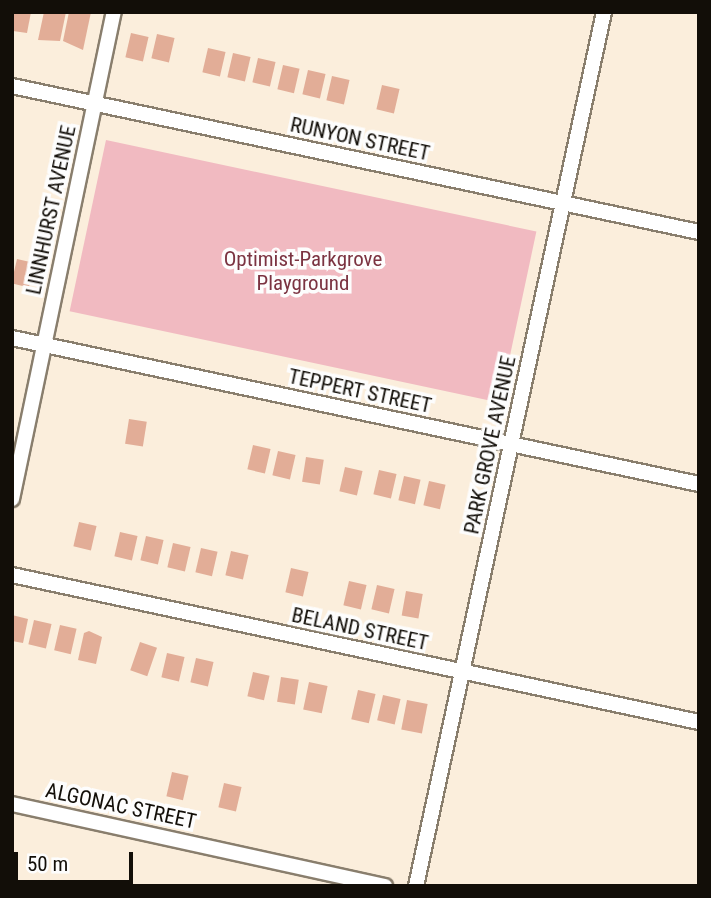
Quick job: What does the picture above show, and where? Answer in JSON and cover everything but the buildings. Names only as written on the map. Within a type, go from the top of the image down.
[{"type":"street","name":"LINNHURST AVENUE","points":[[12,499],[114,12]]},
{"type":"street","name":"PARK GROVE AVENUE","points":[[416,886],[604,12]]},
{"type":"street","name":"RUNYON STREET","points":[[12,86],[699,232]]},
{"type":"street","name":"TEPPERT STREET","points":[[12,338],[699,484]]},
{"type":"street","name":"BELAND STREET","points":[[12,575],[699,722]]},
{"type":"street","name":"ALGONAC STREET","points":[[12,804],[384,886]]},
{"type":"green space","name":"Optimist-Parkgrove Playground","points":[[106,140],[536,231],[500,403],[70,311]]}]
